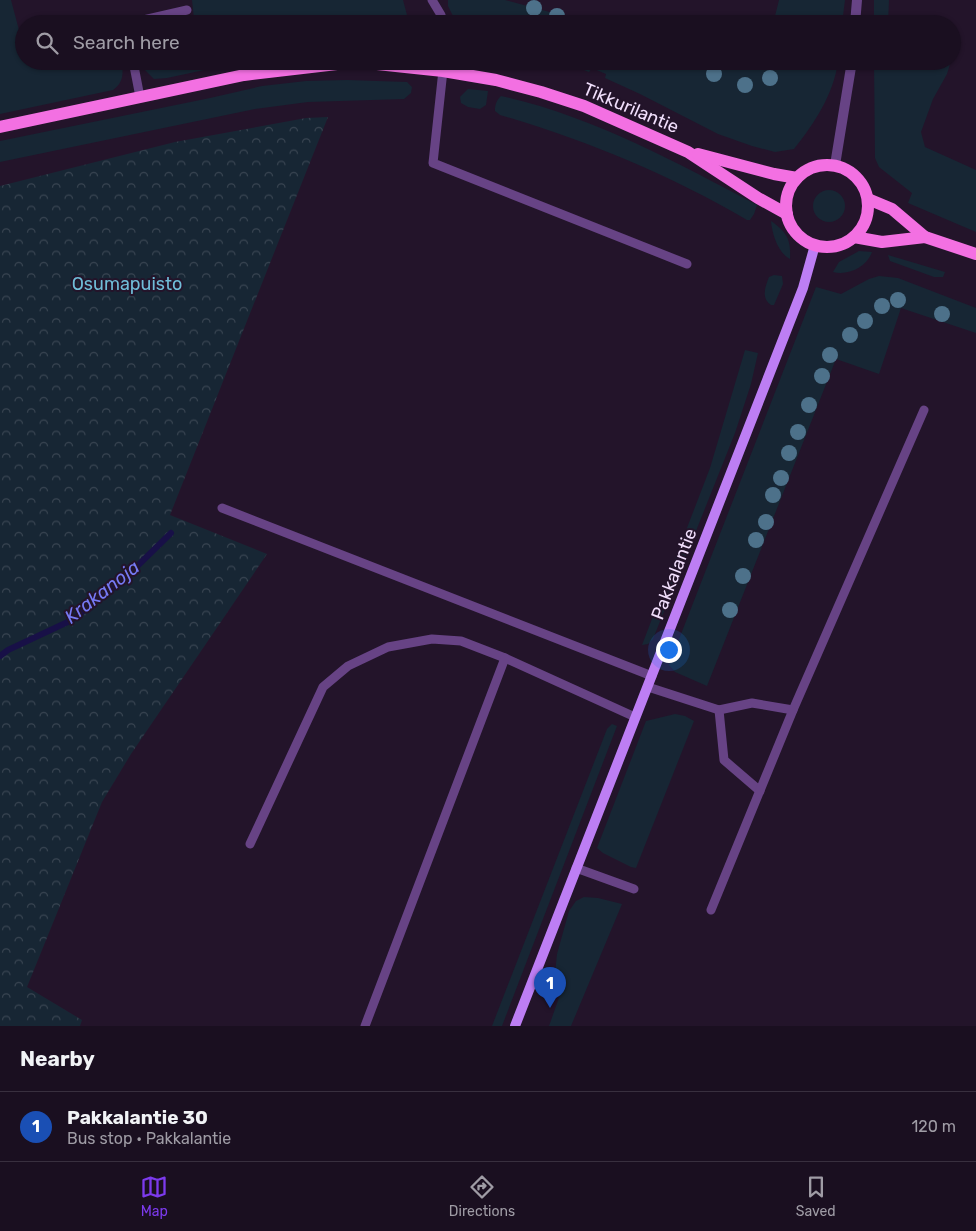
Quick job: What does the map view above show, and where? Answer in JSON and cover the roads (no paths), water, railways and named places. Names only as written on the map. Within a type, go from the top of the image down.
[{"type":"main road","name":"Tikkurilantie","points":[[0,127],[244,75],[286,70]]},
{"type":"main road","name":"Tikkurilantie","points":[[458,70],[541,92],[584,106],[688,152],[758,198],[787,214]]},
{"type":"main road","name":"Tikkurilantie","points":[[688,152],[797,178]]},
{"type":"main road","points":[[821,165],[835,166],[853,174],[865,189],[868,199],[867,215],[864,225],[854,237],[846,242],[829,247],[815,245],[801,237],[792,226],[787,214],[786,201],[789,190],[797,178],[809,169],[821,165]]},
{"type":"main road","points":[[868,199],[892,209],[925,237],[976,254]]},
{"type":"main road","points":[[854,237],[882,242],[925,237]]},
{"type":"main road","name":"Pakkalantie","points":[[516,1026],[803,288],[815,245]]},
{"type":"street","points":[[856,15],[857,0]]},
{"type":"street","points":[[835,166],[851,70]]},
{"type":"lane","points":[[432,0],[441,15]]},
{"type":"lane","points":[[165,15],[187,10]]},
{"type":"lane","points":[[135,70],[140,97]]},
{"type":"lane","points":[[443,70],[433,163],[688,264]]},
{"type":"lane","points":[[711,910],[793,710],[924,410]]},
{"type":"lane","points":[[222,508],[652,676]]},
{"type":"lane","points":[[250,844],[323,687],[348,666],[388,647],[432,639],[461,641],[505,658],[635,718]]},
{"type":"lane","points":[[366,1026],[505,658]]},
{"type":"lane","points":[[648,687],[719,710],[752,703],[793,710]]},
{"type":"lane","points":[[719,710],[724,760],[760,791]]},
{"type":"lane","points":[[576,868],[634,889]]},
{"type":"waterway","name":"Krakanoja","points":[[0,656],[8,650],[72,620],[121,582],[171,533]]},
{"type":"place","name":"Pakkalantie 30","points":[[550,1008]]},
{"type":"park label","name":"Osumapuisto","points":[[127,284]]}]
